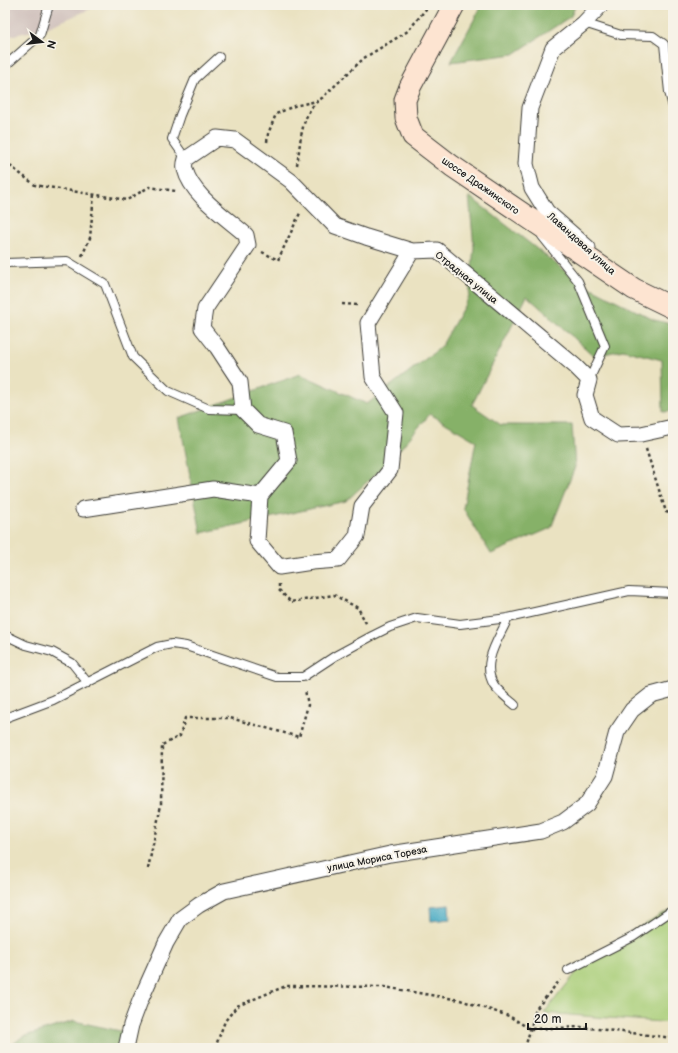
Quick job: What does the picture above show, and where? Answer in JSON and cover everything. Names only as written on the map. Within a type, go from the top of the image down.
[{"type":"main road","name":"шоссе Дражинского","points":[[454,5],[407,93],[405,100],[406,118],[413,136],[452,166],[634,289],[673,308]]},
{"type":"street","name":"Лавандовая улица","points":[[601,5],[584,23],[553,48],[530,108],[526,164],[532,188],[547,212],[634,289]]},
{"type":"street","name":"Отрадная улица","points":[[186,159],[216,138],[235,140],[291,181],[335,226],[412,251],[436,250],[575,366],[589,380]]},
{"type":"street","points":[[186,159],[184,168],[195,190],[246,235],[248,245],[205,309],[202,328],[217,347],[240,382],[243,410],[258,425],[284,433],[289,461],[260,496],[257,541],[279,567],[338,560],[357,536],[362,506],[390,470],[396,413],[373,377],[368,323],[412,251]]},
{"type":"street","points":[[589,380],[585,395],[592,418],[618,435],[642,434],[673,427]]},
{"type":"street","points":[[82,509],[213,489],[260,496]]},
{"type":"street","name":"улица Мориса Тореза","points":[[126,1048],[131,1025],[140,1001],[166,942],[180,919],[199,905],[224,891],[390,854],[541,831],[563,822],[587,804],[605,776],[617,732],[632,710],[651,695],[673,689]]},
{"type":"lane","points":[[5,66],[40,35],[49,5]]},
{"type":"lane","points":[[584,23],[621,34],[653,36],[664,44],[669,92],[673,107]]},
{"type":"lane","points":[[186,159],[172,139],[195,79],[219,57]]},
{"type":"lane","points":[[527,217],[578,281],[605,346],[589,380]]},
{"type":"lane","points":[[5,263],[68,261],[105,284],[132,357],[168,391],[209,409],[243,410]]},
{"type":"lane","points":[[5,718],[53,700],[157,647],[172,644],[186,646],[277,677],[302,677],[335,656],[372,636],[390,627],[417,618],[460,624],[508,618],[629,591],[673,593]]},
{"type":"lane","points":[[508,618],[493,649],[489,663],[489,676],[495,686],[515,705]]},
{"type":"lane","points":[[5,635],[26,645],[52,652],[72,663],[88,683]]},
{"type":"lane","points":[[568,970],[633,936],[673,910]]},
{"type":"path","points":[[291,181],[298,164],[300,137],[309,111],[364,58],[408,31],[426,9]]},
{"type":"path","points":[[263,160],[268,134],[276,114],[294,106],[318,101]]},
{"type":"path","points":[[5,162],[35,185],[127,200],[149,187],[186,192],[195,190]]},
{"type":"path","points":[[77,267],[90,238],[94,194]]},
{"type":"path","points":[[248,245],[278,260],[308,198]]},
{"type":"path","points":[[642,434],[666,512],[673,514]]},
{"type":"path","points":[[279,567],[279,590],[291,602],[334,595],[358,608],[372,636]]},
{"type":"path","points":[[148,869],[161,805],[162,745],[180,736],[185,718],[230,718],[299,737],[308,705],[302,677]]},
{"type":"path","points":[[524,1048],[536,1009],[568,970]]},
{"type":"path","points":[[216,1048],[226,1021],[237,1006],[286,986],[384,988],[460,1000],[509,1016],[530,1028],[581,1027],[673,1038]]},
{"type":"shaded area","points":[[5,5],[100,5],[46,28],[5,37]]},
{"type":"green space","points":[[482,5],[576,5],[571,16],[514,54],[451,62]]},
{"type":"green space","points":[[469,196],[578,281],[654,320],[673,324],[673,411],[663,412],[662,360],[623,350],[594,356],[527,296],[472,405],[501,425],[572,425],[575,467],[551,528],[491,554],[463,508],[476,441],[430,414],[388,463],[346,501],[201,533],[179,418],[300,374],[367,404],[441,347],[469,297],[474,247]]},
{"type":"green space","points":[[673,910],[673,1023],[544,1013],[583,964],[661,914]]},
{"type":"green space","points":[[74,1021],[125,1032],[122,1048],[8,1048],[22,1037]]},
{"type":"water","points":[[449,905],[450,919],[431,921],[430,907]]}]
